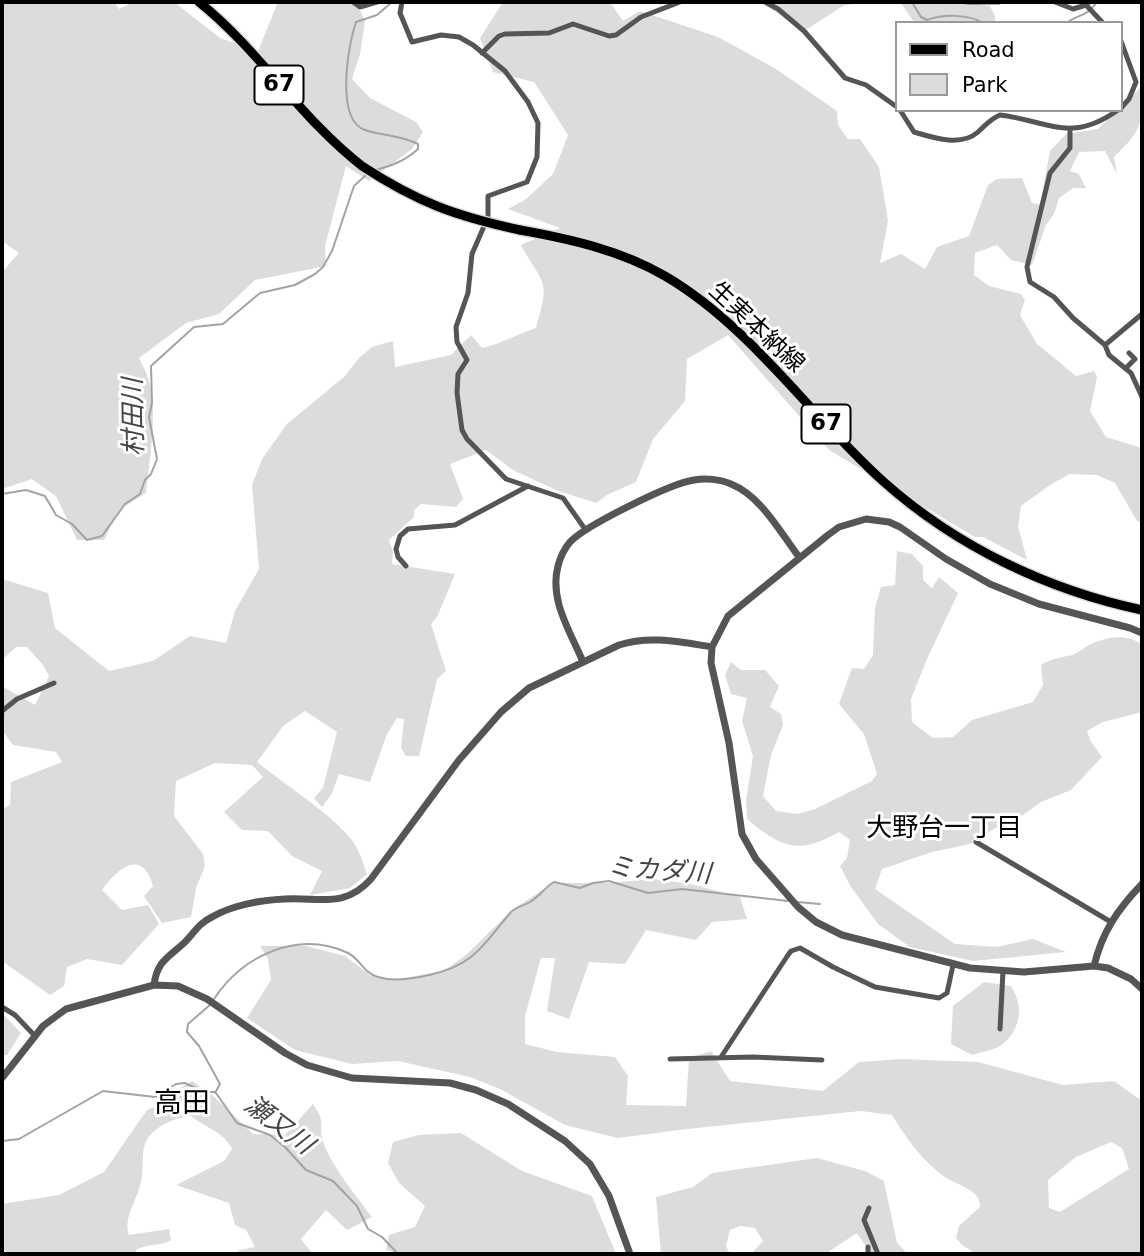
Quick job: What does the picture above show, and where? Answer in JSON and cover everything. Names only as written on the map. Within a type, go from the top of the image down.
[{"type":"main road","name":"生実本納線","points":[[199,2],[236,35],[313,122],[362,166],[400,190],[437,208],[481,221],[601,248],[663,276],[695,296],[733,327],[853,452],[920,512],[987,553],[1042,580],[1142,610]]},
{"type":"street","points":[[353,2],[360,7],[377,2]]},
{"type":"street","points":[[402,2],[400,13],[412,42],[442,35],[459,37],[505,71],[528,102],[538,123],[537,158],[527,182],[488,196],[488,216],[472,254],[468,293],[457,322],[457,342],[467,360],[458,374],[457,393],[462,430],[467,439],[506,479],[563,498],[585,529]]},
{"type":"street","points":[[482,53],[499,36],[505,34],[549,33],[569,25],[579,25],[609,36],[616,35],[641,17],[680,2]]},
{"type":"street","points":[[765,2],[778,9],[804,31],[845,78],[866,85],[895,107]]},
{"type":"street","points":[[967,2],[999,2]]},
{"type":"street","points":[[1055,2],[1073,9],[1087,4],[1101,21]]},
{"type":"street","points":[[1123,46],[1136,82],[1123,106]]},
{"type":"street","points":[[900,112],[914,132],[944,139],[968,139],[992,118],[1000,115],[1050,128],[1070,128],[1095,122],[1114,112]]},
{"type":"street","points":[[1070,128],[1070,148],[1050,173],[1027,267],[1027,278],[1054,297],[1073,318],[1105,345],[1109,355],[1126,368],[1135,380],[1142,397]]},
{"type":"street","points":[[1105,345],[1142,314]]},
{"type":"street","points":[[1126,368],[1135,359],[1129,354]]},
{"type":"street","points":[[583,662],[557,604],[555,584],[558,563],[569,543],[585,529],[681,483],[695,479],[718,480],[740,488],[749,495],[799,557]]},
{"type":"street","points":[[406,566],[398,557],[396,549],[400,536],[408,529],[455,525],[529,485]]},
{"type":"street","points":[[1142,633],[1039,604],[990,584],[968,573],[889,522],[866,519],[839,527],[799,557],[728,617],[712,647],[712,675],[729,743],[740,826],[755,859],[798,907],[827,928],[859,940],[953,965],[1003,971],[1094,966],[1121,973],[1142,989]]},
{"type":"street","points":[[154,985],[155,974],[161,963],[186,941],[200,924],[214,915],[272,900],[328,901],[359,891],[458,760],[501,712],[529,688],[619,645],[650,639],[712,647]]},
{"type":"street","points":[[2,711],[17,699],[54,682]]},
{"type":"street","points":[[976,842],[1111,922]]},
{"type":"street","points":[[1094,966],[1099,946],[1111,922],[1122,905],[1142,884]]},
{"type":"street","points":[[721,1057],[788,955],[794,950],[800,948],[876,987],[940,998],[947,993],[953,965]]},
{"type":"street","points":[[1000,1029],[1003,971]]},
{"type":"street","points":[[2,1078],[34,1036],[53,1017],[66,1009],[154,985],[178,986],[197,994],[291,1057],[327,1072],[352,1078],[450,1083],[476,1090],[508,1104],[565,1140],[590,1164],[609,1196],[630,1254]]},
{"type":"street","points":[[2,1007],[15,1015],[34,1036]]},
{"type":"street","points":[[670,1059],[721,1057],[822,1060]]},
{"type":"street","points":[[869,1208],[864,1220],[878,1254]]},
{"type":"street","points":[[868,1247],[868,1254]]},
{"type":"green space","points":[[2,2],[114,2],[119,9],[134,2],[174,2],[220,38],[258,51],[278,2],[356,2],[365,21],[360,54],[352,79],[370,98],[416,122],[423,132],[412,149],[369,181],[346,166],[325,246],[326,266],[255,280],[219,314],[186,323],[139,358],[148,378],[153,404],[146,493],[119,510],[104,540],[77,540],[56,496],[32,479],[2,489],[2,272],[19,253],[2,241]]},
{"type":"green space","points":[[503,2],[610,2],[623,21],[640,11],[718,37],[776,69],[837,111],[838,125],[848,139],[860,139],[879,167],[888,221],[880,263],[901,254],[925,269],[937,247],[969,236],[988,185],[997,179],[1022,178],[1032,203],[1040,204],[1050,151],[1066,134],[1098,129],[1115,112],[1123,112],[1123,105],[1142,86],[1139,126],[1131,140],[1114,157],[1117,174],[1105,151],[1079,152],[1070,171],[1079,174],[1086,188],[1073,188],[1059,198],[1032,265],[1011,260],[997,245],[975,253],[974,275],[989,286],[1021,294],[1025,300],[1020,315],[1037,344],[1076,376],[1094,371],[1097,377],[1090,411],[1106,437],[1142,448],[1142,522],[1137,521],[1115,483],[1097,475],[1070,474],[1021,506],[1018,526],[1027,560],[983,537],[975,537],[829,450],[728,335],[687,359],[685,401],[653,439],[636,482],[596,503],[556,490],[513,470],[486,450],[450,464],[463,499],[456,507],[421,504],[414,510],[414,517],[389,540],[393,552],[392,564],[455,574],[437,617],[431,624],[446,671],[437,679],[419,756],[406,756],[401,748],[404,719],[397,718],[387,734],[370,782],[339,774],[332,793],[322,807],[314,798],[323,788],[337,732],[305,711],[283,726],[257,762],[342,829],[356,847],[367,874],[350,888],[310,895],[322,871],[292,856],[268,831],[242,830],[224,812],[263,777],[252,765],[215,763],[176,781],[174,816],[203,854],[205,866],[196,888],[191,917],[162,923],[144,896],[153,886],[148,874],[136,865],[122,869],[102,890],[122,910],[148,905],[159,924],[122,965],[87,959],[67,967],[64,986],[50,995],[2,961],[2,809],[10,805],[11,782],[62,762],[56,752],[13,745],[2,730],[2,686],[35,705],[49,676],[27,647],[16,647],[2,660],[2,579],[48,593],[55,628],[109,671],[153,661],[190,636],[226,643],[235,611],[259,569],[252,485],[262,459],[287,424],[344,377],[372,347],[393,341],[395,367],[451,355],[471,335],[482,348],[536,328],[543,287],[521,245],[560,228],[508,209],[525,200],[553,174],[568,135],[534,82],[493,72],[480,38]]},
{"type":"green space","points":[[761,2],[861,2],[843,6],[804,31]]},
{"type":"green space","points":[[900,2],[963,2],[990,6],[995,16],[995,21],[913,21]]},
{"type":"green space","points":[[897,551],[912,554],[923,566],[923,580],[932,588],[939,577],[958,593],[911,699],[912,722],[933,738],[953,737],[972,720],[1033,702],[1043,685],[1041,665],[1049,661],[1075,654],[1091,644],[1111,638],[1130,639],[1142,645],[1142,712],[1103,722],[1087,731],[1102,757],[1071,790],[1041,802],[1020,817],[1018,832],[997,827],[970,844],[932,852],[882,869],[875,889],[955,944],[997,947],[1033,939],[1066,952],[973,961],[910,947],[878,924],[851,887],[840,866],[847,858],[850,840],[839,832],[813,844],[791,845],[770,836],[747,819],[746,801],[753,756],[742,721],[747,698],[731,694],[725,675],[731,662],[741,670],[765,670],[779,686],[770,707],[781,714],[783,725],[771,755],[763,796],[776,811],[798,814],[815,809],[872,781],[877,774],[864,734],[839,704],[852,668],[864,669],[873,655],[875,608],[881,587],[895,585]]},
{"type":"green space","points":[[654,879],[691,884],[740,897],[747,919],[712,922],[696,940],[646,930],[625,964],[589,962],[569,1019],[547,1011],[555,958],[541,958],[525,1016],[525,1044],[557,1052],[615,1057],[628,1076],[626,1105],[686,1106],[689,1058],[711,1051],[730,1081],[823,1091],[859,1062],[902,1059],[978,1062],[1063,1085],[1114,1081],[1142,1101],[1142,1254],[976,1254],[956,1238],[959,1226],[980,1207],[977,1196],[929,1164],[909,1141],[892,1115],[861,1111],[618,1138],[565,1125],[500,1089],[470,1077],[398,1061],[352,1064],[295,1050],[247,1018],[271,980],[268,959],[260,946],[306,946],[345,956],[370,975],[393,980],[444,971],[467,954],[513,909],[554,883],[607,883]],"holes":[[[1111,1142],[1122,1148],[1129,1169],[1060,1212],[1049,1208],[1048,1180],[1076,1157]]]},
{"type":"green space","points":[[984,982],[1011,986],[1019,1015],[1014,1030],[1004,1043],[972,1055],[951,1044],[953,1006]]},
{"type":"green space","points":[[2,1013],[21,1033],[7,1055],[2,1055]]},
{"type":"green space","points":[[192,1081],[212,1095],[253,1134],[285,1135],[313,1104],[320,1116],[326,1150],[344,1180],[372,1217],[347,1230],[326,1210],[301,1239],[313,1254],[234,1254],[255,1247],[246,1230],[235,1225],[229,1203],[176,1185],[224,1161],[232,1149],[219,1134],[191,1116],[165,1124],[148,1138],[144,1148],[141,1182],[129,1215],[129,1235],[169,1229],[171,1240],[140,1248],[135,1254],[6,1254],[2,1244],[2,1204],[59,1195],[104,1172],[147,1110],[159,1105]]},
{"type":"green space","points":[[461,1133],[522,1171],[592,1196],[616,1254],[398,1254],[386,1250],[389,1235],[415,1227],[425,1206],[399,1183],[388,1163],[393,1142],[419,1135]]},
{"type":"green space","points":[[817,1158],[865,1171],[884,1181],[897,1243],[908,1254],[871,1254],[857,1233],[825,1254],[751,1254],[763,1241],[755,1228],[740,1226],[730,1230],[726,1246],[730,1254],[661,1254],[656,1197],[693,1187],[712,1173]]},
{"type":"waterway","name":"村田川","points":[[375,170],[398,162],[418,149],[418,144],[412,141],[365,130],[356,123],[347,97],[347,64],[356,22],[377,15],[392,2]]},
{"type":"waterway","name":"村田川","points":[[912,2],[921,17],[927,20],[956,16],[979,21]]},
{"type":"waterway","name":"村田川","points":[[1069,21],[1086,13],[1097,2]]},
{"type":"waterway","name":"村田川","points":[[2,494],[26,490],[45,496],[56,515],[72,524],[87,540],[102,536],[125,504],[140,494],[157,459],[149,417],[152,403],[151,366],[194,327],[223,324],[260,293],[295,285],[323,267],[332,251],[354,186],[367,174]]},
{"type":"waterway","name":"ミカダ川","points":[[214,999],[240,970],[256,959],[291,946],[310,944],[348,953],[367,971],[381,978],[414,978],[445,971],[477,952],[511,912],[533,900],[554,882],[580,888],[609,881],[648,893],[682,889],[788,901]]},
{"type":"waterway","name":"ミカダ川","points":[[797,902],[820,904]]},
{"type":"waterway","name":"ミカダ川","points":[[211,1004],[188,1024],[187,1032],[199,1046],[220,1084],[215,1093]]},
{"type":"waterway","name":"瀬又川","points":[[2,1141],[19,1139],[103,1091],[155,1097],[176,1084],[185,1083],[204,1092],[214,1092]]},
{"type":"waterway","name":"瀬又川","points":[[216,1093],[237,1123],[270,1135],[306,1170],[333,1181],[357,1206],[368,1229],[382,1237],[398,1254]]},
{"type":"district","name":"大野台一丁目","points":[[944,829]]},
{"type":"district","name":"高田","points":[[182,1105]]}]
